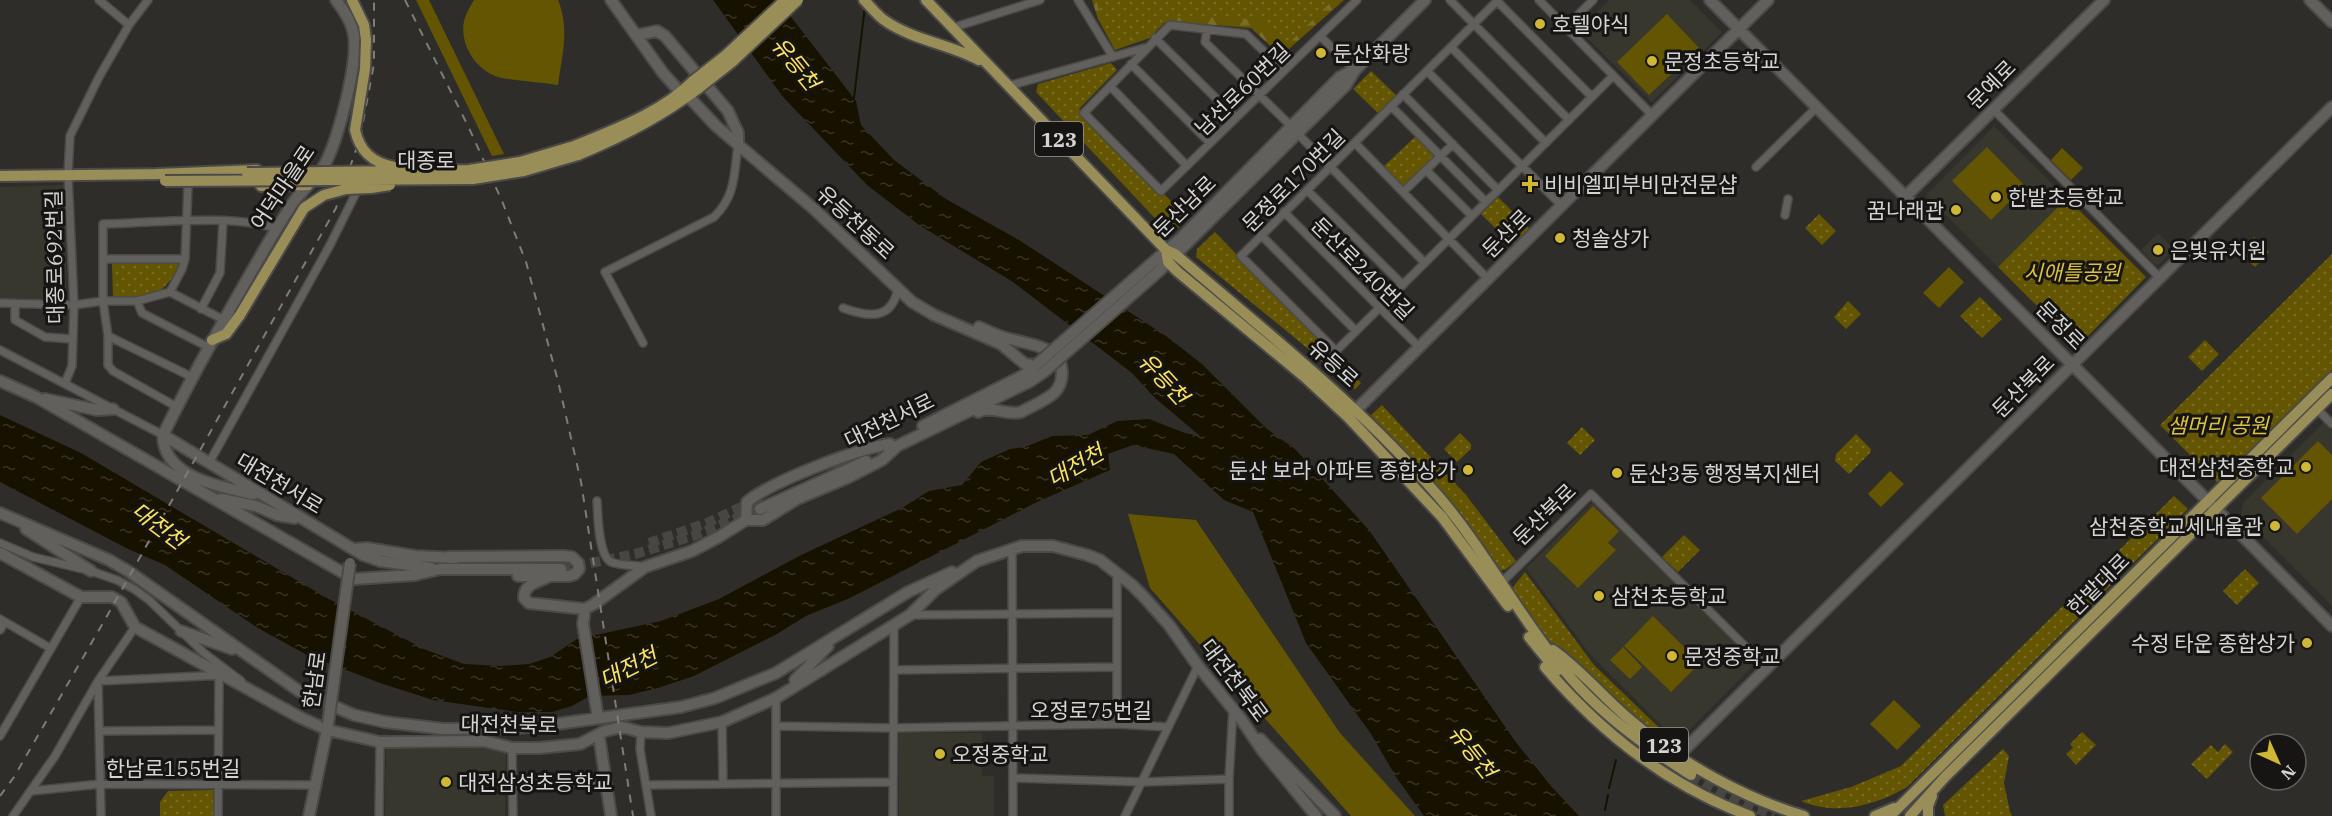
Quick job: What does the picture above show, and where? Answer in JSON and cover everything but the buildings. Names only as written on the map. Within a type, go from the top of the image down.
[{"type":"main road","name":"어덕마을로","points":[[163,435],[210,343],[276,228],[296,199],[323,168],[345,105],[355,37],[349,17],[336,0]]},
{"type":"main road","points":[[352,0],[364,26],[366,40],[362,86],[356,117],[357,140],[374,160],[409,176]]},
{"type":"main road","name":"유등천동로","points":[[611,0],[663,73],[716,126],[814,209],[912,302],[940,318],[1001,344],[1025,364],[1040,368]]},
{"type":"main road","name":"대종로","points":[[0,182],[69,179],[409,176],[469,170],[576,151],[631,132],[661,116],[785,0]]},
{"type":"main road","name":"대종로","points":[[696,84],[732,62],[798,0]]},
{"type":"main road","points":[[864,0],[882,19],[902,31],[962,51],[987,65]]},
{"type":"main road","name":"유등로","points":[[926,0],[1170,255],[1315,371],[1442,517],[1575,693],[1612,728],[1642,752],[1689,778]]},
{"type":"main road","name":"둔산남로","points":[[1040,368],[1170,255],[1294,130],[1340,77],[1355,70],[1425,0]]},
{"type":"main road","name":"문정로","points":[[1710,0],[2332,626]]},
{"type":"main road","name":"둔산로","points":[[1737,27],[1759,0]]},
{"type":"main road","name":"둔산로","points":[[1350,411],[1737,27],[1768,0]]},
{"type":"main road","name":"문예로","points":[[1906,196],[2104,0]]},
{"type":"main road","points":[[2310,0],[2332,22]]},
{"type":"main road","points":[[637,36],[657,31],[665,36],[728,111],[738,133],[738,145]]},
{"type":"main road","name":"둔산북로","points":[[1678,756],[2332,107]]},
{"type":"main road","name":"둔산로","points":[[1417,344],[1483,274],[1650,113]]},
{"type":"main road","points":[[308,185],[160,185],[161,178],[323,168]]},
{"type":"main road","name":"대종로","points":[[0,176],[69,179]]},
{"type":"main road","points":[[210,343],[226,334],[240,315],[304,208],[324,195],[346,189],[371,188],[409,176]]},
{"type":"main road","points":[[940,318],[955,317],[1007,339],[1042,347],[1057,357],[1062,368],[1062,379],[1052,394],[1021,412],[1016,414],[984,409],[957,422],[941,425]]},
{"type":"main road","points":[[1012,381],[1020,370],[1014,354]]},
{"type":"main road","points":[[746,520],[747,502],[775,486],[843,457],[875,446],[893,446],[941,425],[1029,382],[1040,368]]},
{"type":"main road","name":"대전천서로","points":[[758,505],[893,446],[1040,368]]},
{"type":"main road","name":"한밭대로","points":[[1910,816],[1945,777],[2212,505],[2332,378]]},
{"type":"main road","points":[[0,381],[36,397],[354,579],[415,575],[440,569],[566,562],[578,562],[579,569],[575,574],[569,576],[492,574],[440,569],[380,561],[354,549]]},
{"type":"main road","name":"한밭대로","points":[[1890,816],[2212,505],[2332,394]]},
{"type":"main road","points":[[36,397],[97,410],[113,409]]},
{"type":"main road","name":"유등로","points":[[1350,411],[1440,498],[1471,537],[1541,647]]},
{"type":"main road","points":[[163,435],[166,449],[182,469],[210,484],[262,496]]},
{"type":"main road","name":"대전천서로","points":[[163,435],[354,549],[367,548],[415,556],[566,562]]},
{"type":"main road","points":[[550,577],[528,587],[524,598],[529,603],[585,609],[629,581],[645,567],[692,550],[746,520],[763,520],[797,499],[882,460],[893,446]]},
{"type":"main road","points":[[209,496],[256,506],[278,515],[303,519]]},
{"type":"main road","points":[[0,513],[109,560],[128,571],[299,691],[346,712],[375,720],[444,729],[518,728],[556,724],[681,707],[715,698],[776,673],[908,592],[977,561]]},
{"type":"main road","points":[[15,519],[33,535],[91,571]]},
{"type":"main road","name":"대전천북로","points":[[135,627],[301,718],[351,737],[380,742],[484,741],[512,748],[539,748],[580,744],[605,731],[622,727],[641,732],[668,733],[722,722],[780,695],[910,615],[935,590],[977,561],[1033,546],[1069,550],[1100,560],[1132,585],[1164,618],[1262,750],[1316,816]]},
{"type":"main road","name":"한남로","points":[[309,816],[328,727],[350,563],[354,549]]},
{"type":"main road","points":[[0,553],[81,597],[112,597],[121,602],[135,627]]},
{"type":"main road","points":[[585,609],[583,624],[598,718]]},
{"type":"main road","points":[[181,631],[243,652]]},
{"type":"main road","points":[[780,695],[838,635]]},
{"type":"main road","name":"123","points":[[1541,647],[1567,660],[1635,725],[1678,756],[1762,803],[1804,816]]},
{"type":"main road","name":"123","points":[[1541,647],[1544,667],[1569,696],[1639,757],[1710,800],[1750,816]]},
{"type":"main road","points":[[1241,719],[1335,816]]},
{"type":"main road","points":[[401,741],[419,737],[524,731],[556,724]]},
{"type":"main road","points":[[599,736],[611,816]]},
{"type":"main road","points":[[1262,750],[1304,784]]},
{"type":"main road","points":[[1928,816],[1928,806],[1945,777]]},
{"type":"main road","points":[[1875,816],[1903,804]]},
{"type":"street","points":[[99,0],[129,26]]},
{"type":"street","points":[[952,28],[1023,3],[1040,0]]},
{"type":"street","points":[[1078,0],[1113,57]]},
{"type":"street","points":[[1450,0],[1569,120]]},
{"type":"street","points":[[1498,0],[1592,97]]},
{"type":"street","name":"문정로170번길","points":[[1498,0],[1241,256],[1335,351],[1613,76]]},
{"type":"street","points":[[1539,0],[1650,113]]},
{"type":"street","name":"남선로60번길","points":[[1110,86],[1084,113],[1161,191],[1355,1]]},
{"type":"street","name":"대종로692번길","points":[[65,383],[72,366],[74,305],[68,150],[73,125],[129,26],[146,2]]},
{"type":"street","points":[[1566,27],[1589,2]]},
{"type":"street","points":[[1187,166],[1110,86],[1155,38],[1170,25],[1246,34],[1284,71]]},
{"type":"street","points":[[1207,30],[1205,42],[1425,263]]},
{"type":"street","points":[[1320,36],[1355,70]]},
{"type":"street","points":[[1155,38],[1236,118]]},
{"type":"street","points":[[1451,47],[1546,142]]},
{"type":"street","points":[[1008,86],[1146,48]]},
{"type":"street","points":[[1131,64],[1210,143]]},
{"type":"street","points":[[1427,71],[1557,201]]},
{"type":"street","points":[[1403,94],[1498,190]]},
{"type":"street","points":[[1391,106],[1486,202]]},
{"type":"street","points":[[1756,167],[1817,107]]},
{"type":"street","points":[[1993,109],[2160,278]]},
{"type":"street","points":[[1354,143],[1483,274]]},
{"type":"street","points":[[1403,192],[1453,144]]},
{"type":"street","points":[[643,343],[605,272],[714,217],[726,206],[731,196],[738,145]]},
{"type":"street","points":[[209,464],[330,245],[370,163]]},
{"type":"street","points":[[1426,170],[1472,216]]},
{"type":"street","points":[[0,303],[74,305],[103,301],[137,302],[170,292],[185,259],[188,186]]},
{"type":"street","points":[[1307,190],[1402,285]]},
{"type":"street","points":[[1785,215],[1788,199]]},
{"type":"street","name":"둔산로240번길","points":[[1284,212],[1417,344]]},
{"type":"street","points":[[177,407],[113,371],[108,365],[108,336],[103,301],[103,224],[223,221],[256,222],[276,228]]},
{"type":"street","points":[[201,309],[220,273],[223,221]]},
{"type":"street","points":[[1261,235],[1356,331]]},
{"type":"street","points":[[103,259],[185,259]]},
{"type":"street","points":[[843,308],[861,315],[873,316],[883,312],[896,298],[898,288]]},
{"type":"street","points":[[170,292],[224,321]]},
{"type":"street","points":[[137,302],[142,313],[210,343]]},
{"type":"street","name":"대종로692번길","points":[[15,304],[15,320],[45,337],[72,339]]},
{"type":"street","points":[[108,336],[192,377]]},
{"type":"street","name":"대전천서로","points":[[0,350],[163,435]]},
{"type":"street","points":[[2317,409],[2332,424]]},
{"type":"street","name":"둔산북로","points":[[1501,583],[1591,494],[1767,668]]},
{"type":"street","points":[[597,501],[605,557],[613,562],[645,567]]},
{"type":"street","points":[[0,543],[33,557],[91,571],[134,589],[204,653],[254,693]]},
{"type":"street","name":"오정로75번길","points":[[1012,550],[1013,816]]},
{"type":"street","points":[[1117,573],[1117,724]]},
{"type":"street","points":[[0,736],[81,597]]},
{"type":"street","points":[[910,615],[1117,614]]},
{"type":"street","points":[[0,630],[2,621],[50,648]]},
{"type":"street","points":[[893,816],[894,624]]},
{"type":"street","points":[[13,816],[56,756],[98,681],[135,627]]},
{"type":"street","points":[[1125,816],[1198,666]]},
{"type":"street","points":[[894,670],[1012,667]]},
{"type":"street","name":"오정로75번길","points":[[1012,667],[1117,667]]},
{"type":"street","points":[[98,681],[221,676],[218,730],[218,816]]},
{"type":"street","points":[[98,681],[101,816]]},
{"type":"street","points":[[776,816],[776,726],[780,695]]},
{"type":"street","points":[[1229,816],[1233,709]]},
{"type":"street","points":[[722,722],[723,783]]},
{"type":"street","name":"오정로75번길","points":[[1013,726],[1117,724],[1168,727]]},
{"type":"street","points":[[776,726],[893,728],[1013,726]]},
{"type":"street","points":[[99,731],[218,730]]},
{"type":"street","points":[[641,732],[640,749],[651,816]]},
{"type":"street","points":[[379,816],[380,742]]},
{"type":"street","points":[[512,748],[513,816]]},
{"type":"street","points":[[1013,778],[1143,782],[1229,779]]},
{"type":"street","points":[[513,782],[605,783]]},
{"type":"street","points":[[647,785],[893,782]]},
{"type":"street","name":"한남로155번길","points":[[31,791],[100,784],[316,784]]},
{"type":"shaded area","name":"문정초등학교","points":[[1609,0],[1690,0],[1722,32],[1652,102],[1579,30]]},
{"type":"shaded area","name":"한밭초등학교","points":[[1994,126],[2067,198],[1998,267],[1926,195]]},
{"type":"shaded area","points":[[64,185],[67,300],[0,302],[0,187]]},
{"type":"shaded area","name":"은빛유치원","points":[[2158,233],[2174,249],[2157,266],[2141,250]]},
{"type":"shaded area","name":"대전삼천중학교","points":[[2324,422],[2332,431],[2332,606],[2241,515],[2243,503]]},
{"type":"shaded area","points":[[1594,501],[1753,659],[1751,668],[1680,739],[1676,740],[1590,654],[1526,568]]},
{"type":"shaded area","name":"오정중학교","points":[[899,733],[982,733],[982,776],[994,776],[994,816],[899,816]]},
{"type":"shaded area","name":"대전삼성초등학교","points":[[386,747],[506,748],[505,816],[385,816]]},
{"type":"green space","points":[[416,0],[429,0],[504,154],[492,156]]},
{"type":"green space","points":[[474,0],[558,0],[564,21],[564,32],[558,85],[502,78],[493,75],[478,64],[467,49],[463,30],[465,18]]},
{"type":"green space","points":[[1092,0],[1344,0],[1281,56],[1251,28],[1177,22],[1164,23],[1150,38],[1115,50],[1098,19]]},
{"type":"green space","points":[[1096,0],[1333,0],[1285,47],[1258,19],[1172,16],[1146,35],[1116,46],[1104,27]]},
{"type":"green space","points":[[1667,14],[1699,48],[1649,95],[1617,62]]},
{"type":"green space","points":[[1111,63],[1117,70],[1079,109],[1188,218],[1175,231],[1167,231],[1036,92],[1038,84]]},
{"type":"green space","points":[[1371,71],[1397,96],[1379,114],[1353,89]]},
{"type":"green space","points":[[1417,135],[1436,155],[1402,187],[1383,167]]},
{"type":"green space","points":[[1987,147],[2025,186],[1991,220],[1952,181]]},
{"type":"green space","points":[[2062,148],[2083,168],[2071,180],[2051,160]]},
{"type":"green space","points":[[1498,197],[1530,229],[1513,246],[1481,214]]},
{"type":"green space","name":"시애틀공원","points":[[2067,198],[2146,277],[2083,341],[2073,342],[1998,267]]},
{"type":"green space","points":[[1819,214],[1836,231],[1822,245],[1805,228]]},
{"type":"green space","points":[[1215,232],[1361,383],[1355,389],[1347,386],[1312,352],[1196,257],[1197,249]]},
{"type":"green space","points":[[2254,237],[2269,252],[2255,267],[2239,253]]},
{"type":"green space","name":"샘머리 공원","points":[[2332,254],[2332,370],[2218,483],[2160,425]]},
{"type":"green space","points":[[182,261],[168,283],[155,293],[138,297],[113,298],[112,263]]},
{"type":"green space","points":[[1949,267],[1964,282],[1939,308],[1923,293]]},
{"type":"green space","points":[[1980,297],[2002,319],[1982,338],[1960,316]]},
{"type":"green space","points":[[1848,301],[1861,314],[1846,329],[1834,317]]},
{"type":"green space","points":[[2205,340],[2219,354],[2202,371],[2188,357]]},
{"type":"green space","points":[[1382,405],[1466,495],[1516,561],[1505,570],[1501,570],[1453,505],[1371,415]]},
{"type":"green space","points":[[1582,427],[1595,440],[1580,455],[1567,443]]},
{"type":"green space","points":[[1460,433],[1471,444],[1471,449],[1457,462],[1444,449]]},
{"type":"green space","points":[[1856,434],[1871,449],[1870,453],[1849,474],[1835,461],[1836,454]]},
{"type":"green space","points":[[2318,441],[2332,455],[2332,499],[2297,534],[2261,498]]},
{"type":"green space","points":[[1890,471],[1904,484],[1881,507],[1868,494]]},
{"type":"green space","points":[[2174,496],[2188,509],[1907,787],[1869,804],[1855,807],[1828,808],[1801,801],[1851,787],[1901,766]]},
{"type":"green space","points":[[1593,506],[1619,531],[1608,543],[1616,550],[1578,588],[1545,556]]},
{"type":"green space","points":[[1128,514],[1196,520],[1340,733],[1415,816],[1351,816],[1150,588]]},
{"type":"green space","points":[[1684,535],[1700,550],[1678,572],[1662,557]]},
{"type":"green space","points":[[2245,569],[2259,583],[2237,605],[2223,591]]},
{"type":"green space","points":[[1525,572],[1594,665],[1677,745],[1672,748],[1656,738],[1545,637],[1513,590]]},
{"type":"green space","points":[[1653,616],[1700,663],[1671,692],[1624,646]]},
{"type":"green space","points":[[1623,647],[1642,667],[1630,679],[1610,660]]},
{"type":"green space","points":[[1894,700],[1921,726],[1897,750],[1870,724]]},
{"type":"green space","points":[[2082,732],[2096,745],[2076,765],[2066,754],[2073,748],[2070,744]]},
{"type":"green space","points":[[2225,744],[2233,752],[2207,779],[2191,764],[2211,745],[2218,752]]},
{"type":"green space","points":[[2003,749],[2009,756],[2004,783],[2012,816],[1945,816],[1943,805]]},
{"type":"green space","points":[[213,790],[214,816],[160,816],[160,802],[168,791]]},
{"type":"water","points":[[713,0],[778,0],[856,101],[861,125],[894,160],[946,199],[1019,240],[1166,336],[1202,364],[1267,429],[1295,449],[1369,530],[1515,741],[1550,785],[1579,816],[1424,816],[1396,777],[1371,734],[1306,643],[1253,512],[1224,500],[1174,454],[1133,445],[1108,454],[1110,470],[1037,502],[850,598],[806,616],[777,634],[694,676],[629,695],[590,696],[572,706],[552,712],[517,712],[433,700],[380,683],[305,654],[258,628],[165,565],[128,549],[0,482],[0,415],[81,453],[327,598],[424,649],[464,664],[500,666],[529,664],[550,657],[577,639],[661,621],[719,599],[801,555],[902,508],[929,491],[962,485],[981,462],[1010,449],[1025,447],[1052,436],[1088,435],[1117,421],[1149,419],[1185,433],[1200,436],[1155,398],[1132,373],[1013,282],[919,225],[867,185],[783,97]]},
{"type":"waterway","points":[[854,98],[865,6]]},
{"type":"waterway","points":[[1609,788],[1616,760]]},
{"type":"waterway","points":[[1605,810],[1608,795]]},
{"type":"tunnel","points":[[649,543],[707,523],[752,502]]},
{"type":"tunnel","points":[[561,569],[635,554],[693,536],[760,509]]},
{"type":"tunnel","points":[[1691,775],[1737,800],[1774,816]]},
{"type":"railway","points":[[0,796],[14,777],[107,616],[336,208],[360,138],[374,64],[374,0]]},
{"type":"railway","points":[[405,0],[469,128],[526,262],[558,381],[581,482],[633,816]]},
{"type":"place","name":"호텔야식","points":[[1540,24]]},
{"type":"place","name":"둔산화랑","points":[[1321,53]]},
{"type":"place","name":"문정초등학교","points":[[1652,61]]},
{"type":"place","name":"비비엘피부비만전문샵","points":[[1530,184]]},
{"type":"place","name":"한밭초등학교","points":[[1996,197]]},
{"type":"place","name":"꿈나래관","points":[[1956,210]]},
{"type":"place","name":"청솔상가","points":[[1560,238]]},
{"type":"place","name":"은빛유치원","points":[[2158,250]]},
{"type":"place","name":"대전삼천중학교","points":[[2306,467]]},
{"type":"place","name":"둔산 보라 아파트 종합상가","points":[[1468,470]]},
{"type":"place","name":"둔산3동 행정복지센터","points":[[1617,473]]},
{"type":"place","name":"삼천중학교세내울관","points":[[2275,526]]},
{"type":"place","name":"삼천초등학교","points":[[1599,596]]},
{"type":"place","name":"수정 타운 종합상가","points":[[2307,643]]},
{"type":"place","name":"문정중학교","points":[[1672,656]]},
{"type":"place","name":"오정중학교","points":[[940,754]]},
{"type":"place","name":"대전삼성초등학교","points":[[446,782]]},
{"type":"water label","name":"유등천","points":[[796,63]]},
{"type":"water label","name":"유등천","points":[[1164,378]]},
{"type":"water label","name":"대전천","points":[[1075,465]]},
{"type":"water label","name":"대전천","points":[[159,525]]},
{"type":"water label","name":"대전천","points":[[628,667]]},
{"type":"water label","name":"유등천","points":[[1473,751]]}]
